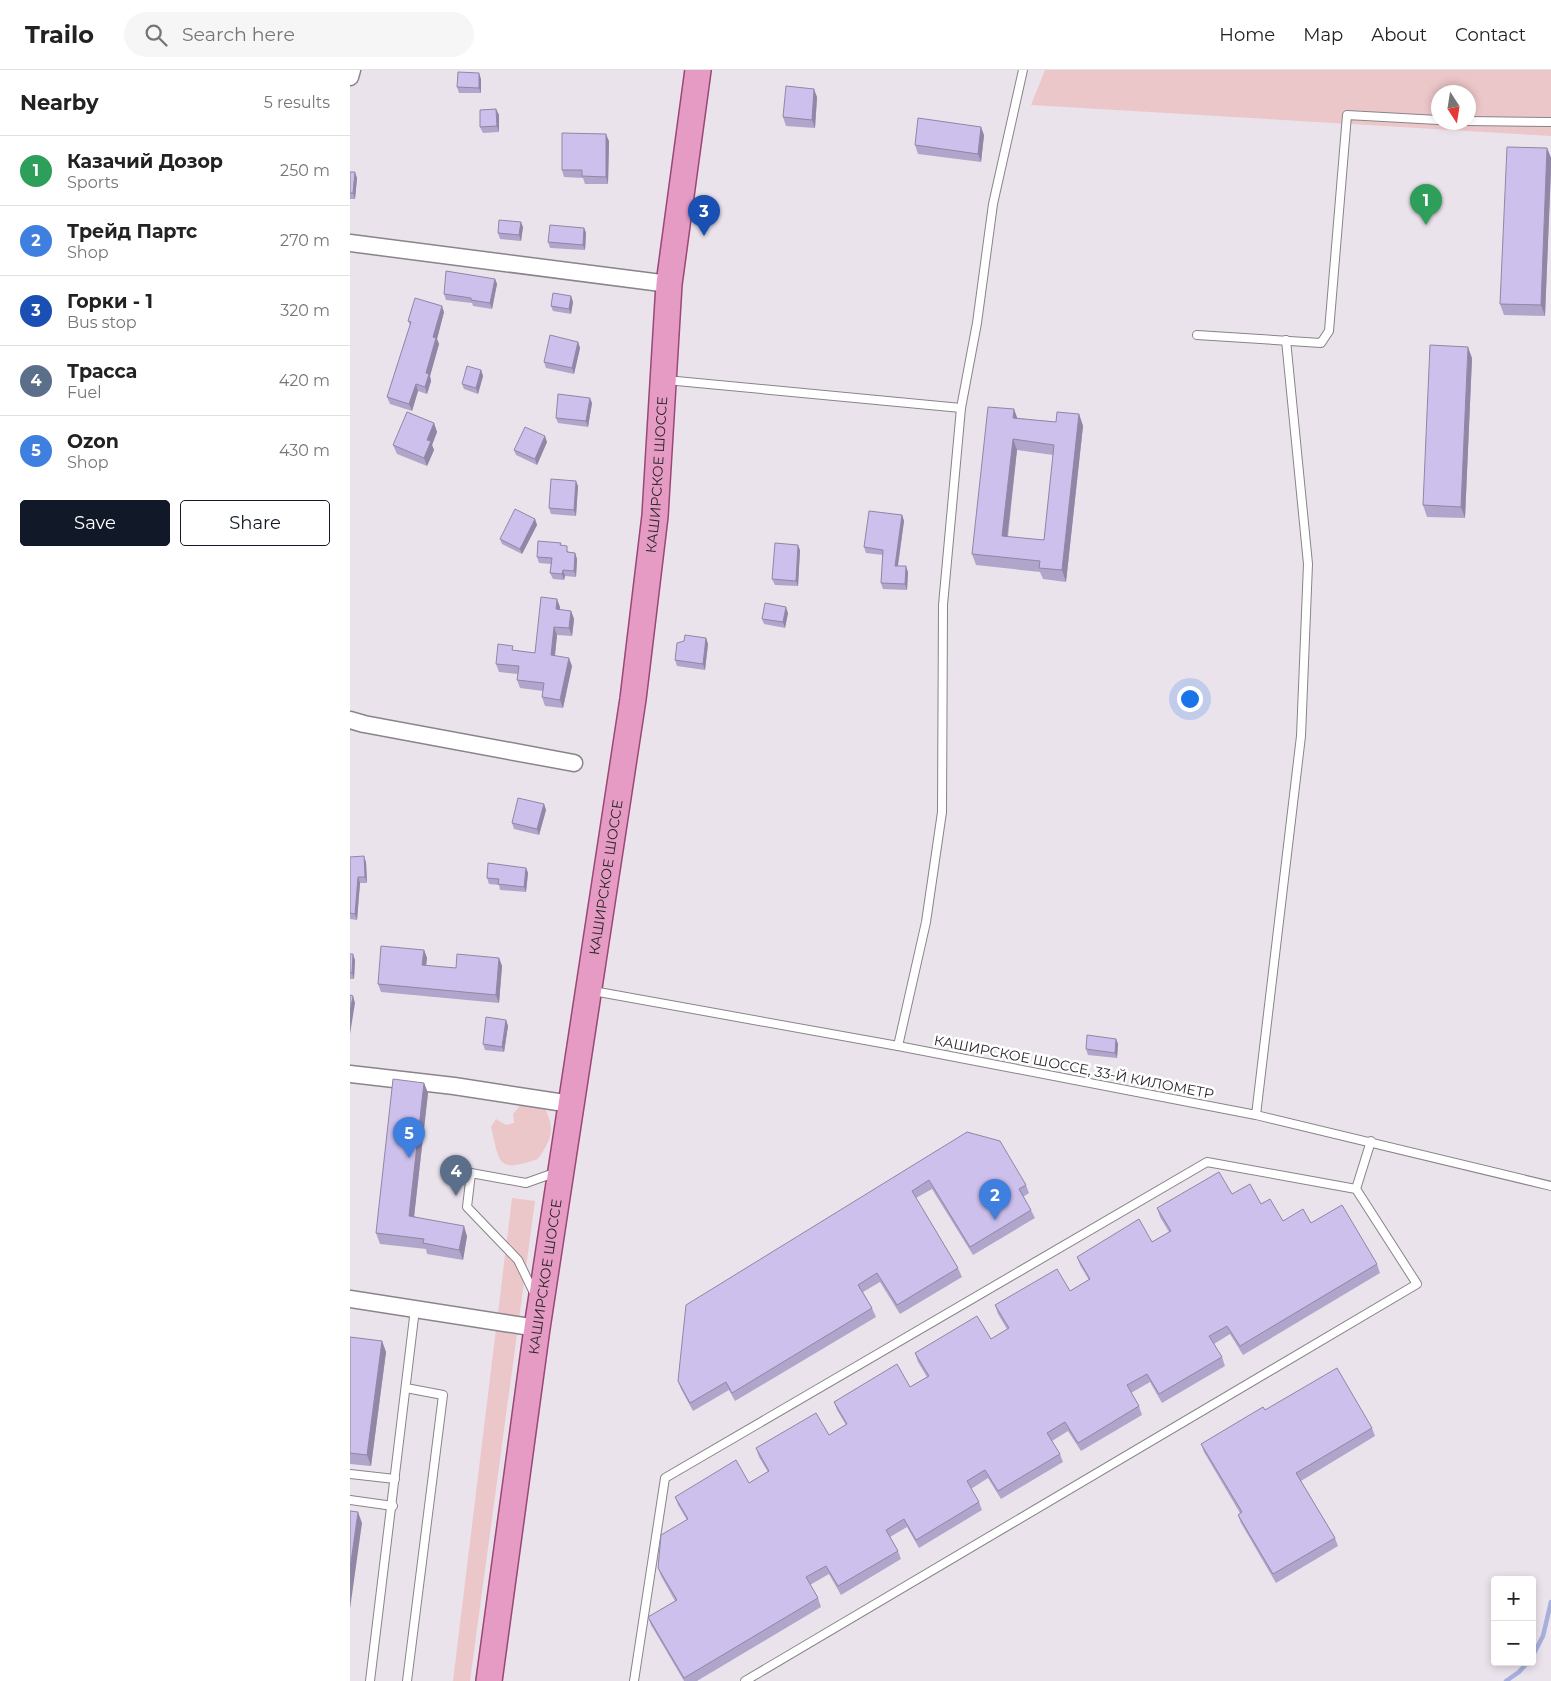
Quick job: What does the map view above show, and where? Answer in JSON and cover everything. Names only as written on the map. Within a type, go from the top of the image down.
[{"type":"main road","name":"КАШИРСКОЕ ШОССЕ","points":[[489,1681],[539,1318],[634,699],[655,516],[670,284],[698,70]]},
{"type":"street","points":[[350,77],[352,70]]},
{"type":"street","points":[[350,243],[670,284]]},
{"type":"street","points":[[350,720],[574,763]]},
{"type":"street","points":[[350,1074],[454,1086],[571,1104]]},
{"type":"street","points":[[350,1299],[415,1309],[539,1318]]},
{"type":"lane","points":[[898,1046],[926,922],[942,812],[943,605],[961,408],[977,323],[993,204],[1023,70]]},
{"type":"lane","points":[[1197,335],[1321,343],[1329,331],[1348,115],[1431,120]]},
{"type":"lane","points":[[1476,121],[1551,122]]},
{"type":"lane","points":[[1256,1115],[1301,736],[1308,564],[1286,340]]},
{"type":"lane","points":[[664,379],[961,408]]},
{"type":"lane","name":"КАШИРСКОЕ ШОССЕ, 33-Й КИЛОМЕТР","points":[[588,990],[898,1046],[1256,1115],[1371,1141],[1551,1186]]},
{"type":"lane","points":[[1356,1189],[1371,1141]]},
{"type":"lane","points":[[634,1681],[665,1478],[1206,1162],[1356,1189],[1417,1284],[745,1681]]},
{"type":"lane","points":[[539,1318],[518,1260],[467,1207],[471,1173],[526,1183],[561,1170]]},
{"type":"lane","points":[[370,1681],[393,1506],[415,1309]]},
{"type":"lane","points":[[406,1388],[443,1395],[407,1681]]},
{"type":"lane","points":[[350,1474],[395,1479]]},
{"type":"lane","points":[[350,1500],[393,1506]]},
{"type":"shaded area","points":[[1045,70],[1551,70],[1551,136],[1450,130],[1476,130],[1476,85],[1431,85],[1431,129],[1031,105]]},
{"type":"shaded area","points":[[524,1101],[542,1102],[551,1125],[550,1137],[538,1159],[515,1165],[507,1165],[502,1162],[496,1150],[491,1127],[496,1119],[506,1125],[514,1123],[513,1114]]},
{"type":"shaded area","points":[[512,1198],[535,1201],[470,1681],[453,1681]]},
{"type":"building","points":[[458,72],[479,73],[479,88],[457,87]]},
{"type":"building","points":[[786,86],[814,89],[812,120],[783,117]]},
{"type":"building","points":[[496,109],[497,126],[480,127],[480,110]]},
{"type":"building","points":[[918,118],[981,127],[978,154],[915,145]]},
{"type":"building","points":[[562,133],[606,134],[606,177],[582,176],[582,170],[562,170]]},
{"type":"building","points":[[1507,147],[1547,148],[1541,305],[1500,304]]},
{"type":"building","points":[[350,172],[355,172],[353,193],[350,193]]},
{"type":"building","points":[[499,220],[521,222],[519,235],[498,233]]},
{"type":"building","points":[[550,225],[584,228],[583,245],[548,242]]},
{"type":"building","points":[[446,271],[495,279],[490,303],[444,294]]},
{"type":"building","points":[[553,293],[571,296],[569,309],[551,306]]},
{"type":"building","points":[[415,298],[442,306],[433,337],[436,338],[426,373],[429,374],[425,387],[416,384],[409,404],[387,397],[411,322],[408,321]]},
{"type":"building","points":[[550,335],[578,342],[572,368],[544,362]]},
{"type":"building","points":[[1430,345],[1468,347],[1461,507],[1423,505]]},
{"type":"building","points":[[467,366],[481,370],[476,388],[462,384]]},
{"type":"building","points":[[558,394],[590,398],[586,421],[556,418]]},
{"type":"building","points":[[988,407],[1014,409],[1013,418],[1056,422],[1057,412],[1079,414],[1062,570],[1039,568],[1040,561],[972,554]],"holes":[[[1013,439],[1054,445],[1044,540],[1002,536]]]},
{"type":"building","points":[[407,412],[434,423],[427,440],[431,441],[424,458],[393,445]]},
{"type":"building","points":[[525,427],[545,436],[535,459],[514,450]]},
{"type":"building","points":[[551,479],[576,481],[574,510],[549,508]]},
{"type":"building","points":[[515,509],[535,519],[520,549],[500,539]]},
{"type":"building","points":[[869,511],[902,515],[895,566],[906,566],[905,584],[881,583],[883,550],[864,547]]},
{"type":"building","points":[[538,541],[561,543],[560,545],[567,546],[567,552],[575,553],[574,571],[563,570],[562,574],[550,573],[552,558],[537,557]]},
{"type":"building","points":[[775,543],[798,545],[796,581],[772,579]]},
{"type":"building","points":[[541,597],[557,599],[556,609],[571,611],[569,628],[554,627],[551,655],[569,658],[560,700],[542,697],[544,683],[517,680],[519,666],[496,664],[498,644],[513,646],[512,650],[535,653]]},
{"type":"building","points":[[765,603],[786,607],[783,622],[762,619]]},
{"type":"building","points":[[685,635],[706,638],[703,664],[675,660],[677,643],[684,641]]},
{"type":"building","points":[[518,798],[544,804],[537,829],[512,823]]},
{"type":"building","points":[[364,856],[365,877],[358,877],[355,914],[350,913],[350,857]]},
{"type":"building","points":[[488,863],[526,868],[524,887],[498,884],[499,879],[487,878]]},
{"type":"building","points":[[381,946],[424,950],[422,965],[456,968],[457,954],[499,958],[496,995],[378,984]]},
{"type":"building","points":[[350,954],[353,954],[352,973],[350,973]]},
{"type":"building","points":[[350,995],[353,996],[350,1012]]},
{"type":"building","points":[[486,1017],[506,1020],[502,1047],[483,1044]]},
{"type":"building","points":[[1087,1035],[1116,1039],[1115,1053],[1086,1049]]},
{"type":"building","points":[[393,1079],[424,1083],[409,1216],[464,1226],[459,1250],[423,1243],[424,1239],[376,1233]]},
{"type":"building","points":[[967,1132],[1000,1141],[1026,1185],[1019,1189],[1031,1210],[970,1247],[929,1180],[912,1191],[958,1268],[897,1305],[877,1273],[858,1285],[872,1308],[732,1393],[726,1382],[690,1403],[678,1381],[686,1305]]},
{"type":"building","points":[[1219,1172],[1232,1194],[1250,1184],[1261,1204],[1270,1199],[1283,1221],[1303,1209],[1311,1223],[1342,1205],[1377,1264],[1240,1346],[1227,1326],[1209,1336],[1222,1357],[1159,1394],[1147,1374],[1127,1385],[1139,1406],[1078,1443],[1065,1422],[1047,1433],[1060,1454],[998,1491],[985,1470],[967,1481],[979,1502],[916,1540],[904,1519],[886,1530],[898,1551],[838,1586],[826,1566],[806,1577],[818,1598],[684,1678],[648,1617],[677,1600],[658,1568],[661,1535],[688,1519],[675,1497],[736,1460],[749,1483],[769,1471],[756,1448],[816,1413],[829,1435],[847,1424],[834,1402],[897,1364],[910,1387],[929,1376],[915,1353],[977,1316],[991,1339],[1009,1328],[995,1305],[1057,1269],[1070,1291],[1090,1279],[1077,1257],[1139,1219],[1152,1242],[1171,1231],[1157,1208]]},
{"type":"building","points":[[350,1337],[382,1341],[367,1455],[350,1453]]},
{"type":"building","points":[[1337,1368],[1372,1428],[1296,1473],[1335,1538],[1273,1574],[1238,1515],[1242,1512],[1201,1444],[1263,1407],[1265,1410]]},
{"type":"building","points":[[350,1511],[358,1512],[350,1569]]},
{"type":"waterway","points":[[1536,1649],[1543,1636],[1551,1602]]},
{"type":"waterway","points":[[1506,1681],[1524,1666]]},
{"type":"place","name":"Казачий Дозор","points":[[1426,225]]},
{"type":"place","name":"Горки - 1","points":[[704,236]]},
{"type":"place","name":"Ozon","points":[[409,1158]]},
{"type":"place","name":"Трасса","points":[[456,1196]]},
{"type":"place","name":"Трейд Партс","points":[[995,1220]]}]
